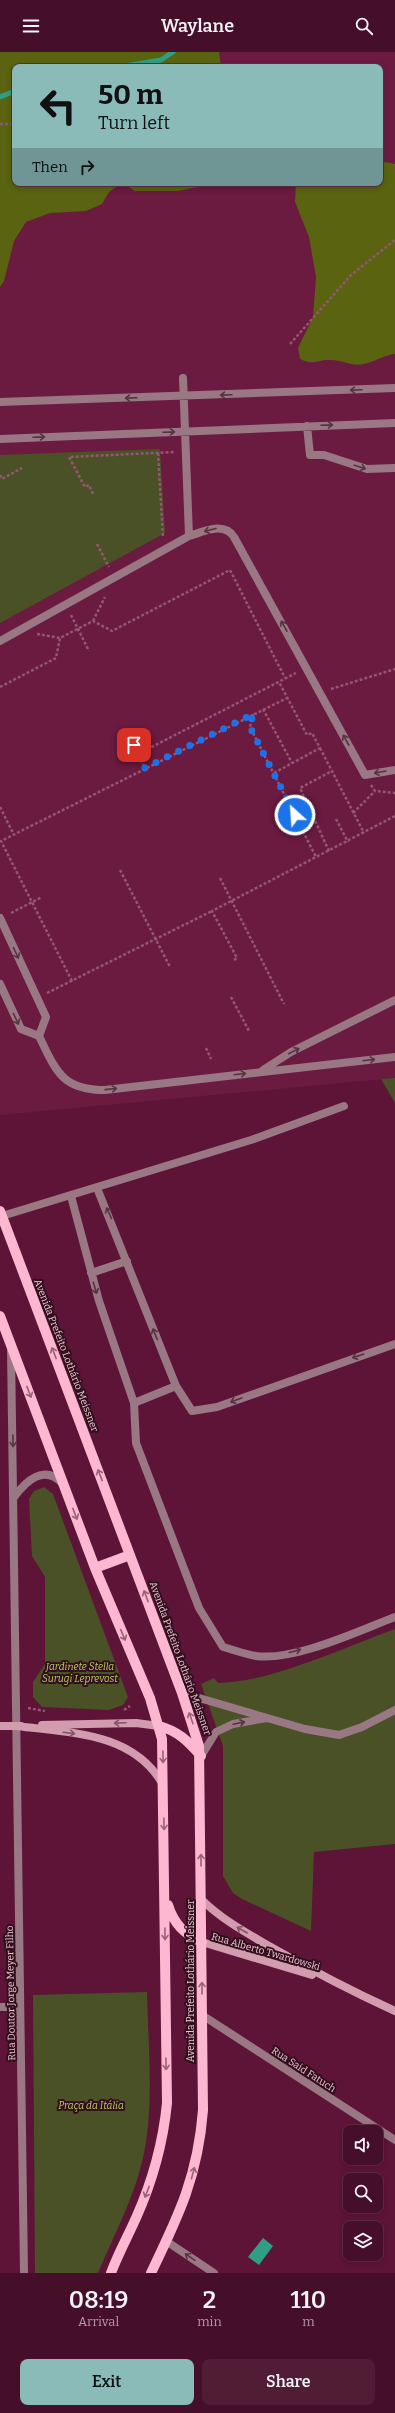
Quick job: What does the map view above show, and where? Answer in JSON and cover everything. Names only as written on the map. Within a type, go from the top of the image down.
[{"type":"main road","name":"Avenida Prefeito Lothário Meissner","points":[[1,1213],[182,1693],[194,1727],[201,1756],[202,2110],[197,2159],[186,2196],[151,2273]]},
{"type":"main road","points":[[0,1316],[95,1568],[159,1726],[163,1752],[167,2103],[165,2126],[161,2148],[148,2192],[111,2273]]},
{"type":"main road","points":[[95,1568],[130,1555]]},
{"type":"main road","points":[[0,1726],[136,1723],[159,1726],[173,1730],[186,1739],[201,1756]]},
{"type":"main road","points":[[17,1726],[92,1736],[120,1745],[144,1760],[163,1785]]},
{"type":"main road","points":[[164,1896],[178,1927],[188,1936],[202,1942]]},
{"type":"main road","name":"Rua Alberto Twardowski","points":[[201,1899],[224,1919],[324,1978],[395,2011]]},
{"type":"main road","name":"Rua Alberto Twardowski","points":[[202,1942],[324,1978]]},
{"type":"street","points":[[183,378],[189,536]]},
{"type":"street","points":[[0,402],[395,388]]},
{"type":"street","points":[[0,439],[395,423]]},
{"type":"street","points":[[307,426],[310,455],[324,455],[367,469],[395,468]]},
{"type":"street","points":[[0,641],[189,536],[221,528],[232,533],[365,775],[395,770]]},
{"type":"street","points":[[0,918],[46,1017],[39,1036]]},
{"type":"street","points":[[0,984],[21,1029],[39,1036],[54,1068],[68,1082],[87,1090],[106,1090],[395,1057]]},
{"type":"street","points":[[261,1072],[291,1052],[395,1000]]},
{"type":"street","points":[[1,1213],[98,1188],[251,1140],[344,1106]]},
{"type":"street","points":[[98,1188],[176,1386],[192,1410],[217,1407],[395,1344]]},
{"type":"street","points":[[71,1196],[91,1273],[134,1403],[136,1443],[199,1608],[223,1647],[256,1656],[285,1654],[330,1642],[395,1617]]},
{"type":"street","points":[[91,1273],[127,1261]]},
{"type":"street","name":"Rua Doutor Jorge Meyer Filho","points":[[11,1346],[24,2273]]},
{"type":"street","points":[[134,1403],[176,1386]]},
{"type":"street","points":[[14,1497],[25,1483],[35,1476],[48,1474],[57,1478],[64,1484]]},
{"type":"street","points":[[182,1693],[305,1728],[339,1735],[362,1728],[395,1710]]},
{"type":"street","points":[[201,1756],[216,1732],[233,1724],[270,1717]]},
{"type":"street","points":[[0,2007],[20,2007]]},
{"type":"street","name":"Rua Said Fatuch","points":[[202,2015],[395,2140]]},
{"type":"street","points":[[166,2241],[214,2273]]},
{"type":"path","points":[[0,124],[12,124]]},
{"type":"path","points":[[290,344],[351,275],[395,240]]},
{"type":"path","points":[[93,494],[89,485],[85,487],[69,457],[186,452]]},
{"type":"path","points":[[158,453],[163,537]]},
{"type":"path","points":[[0,475],[2,479],[22,468]]},
{"type":"path","points":[[96,544],[109,567]]},
{"type":"path","points":[[93,621],[112,630],[230,570],[285,678]]},
{"type":"path","points":[[0,687],[56,658],[60,638],[93,621],[114,578]]},
{"type":"path","points":[[69,613],[89,650]]},
{"type":"path","points":[[138,754],[307,668]]},
{"type":"path","points":[[320,693],[395,670]]},
{"type":"path","points":[[279,682],[307,736],[312,733],[364,833]]},
{"type":"path","points":[[72,981],[1,841],[287,698]]},
{"type":"path","points":[[263,709],[292,763]]},
{"type":"path","points":[[253,714],[250,727],[316,857]]},
{"type":"path","points":[[130,737],[146,769]]},
{"type":"path","points":[[274,773],[320,748]]},
{"type":"path","points":[[329,850],[300,788],[332,771]]},
{"type":"path","points":[[365,775],[375,791]]},
{"type":"path","points":[[353,813],[375,791]]},
{"type":"path","points":[[375,791],[395,793]]},
{"type":"path","points":[[0,807],[14,835]]},
{"type":"path","points":[[37,998],[156,940],[329,850],[348,842],[395,816]]},
{"type":"path","points":[[336,819],[348,842]]},
{"type":"path","points":[[120,870],[170,967]]},
{"type":"path","points":[[220,878],[284,1004]]},
{"type":"path","points":[[0,918],[42,897]]},
{"type":"path","points":[[212,911],[237,958],[234,960]]},
{"type":"path","points":[[231,997],[248,1031]]},
{"type":"path","points":[[206,1048],[211,1059]]},
{"type":"shaded area","points":[[0,52],[395,52],[395,1078],[0,1115]]},
{"type":"shaded area","points":[[0,52],[219,52],[221,64],[12,64],[12,186],[118,186],[109,192],[102,204],[86,211],[50,213],[26,222],[14,241],[4,281],[0,287]]},
{"type":"shaded area","points":[[383,162],[395,164],[395,354],[388,355],[372,362],[357,365],[331,360],[309,362],[300,359],[298,348],[313,317],[316,277],[309,237],[295,202],[296,186],[383,186]]},
{"type":"shaded area","points":[[127,186],[203,186],[178,191],[135,191]]},
{"type":"shaded area","points":[[263,2238],[273,2246],[259,2265],[248,2257]]},
{"type":"green space","points":[[160,449],[165,533],[0,623],[0,455]]},
{"type":"green space","points":[[395,1078],[395,1103],[381,1079]]},
{"type":"green space","name":"Jardinete Stella Surugi Leprevost","points":[[44,1487],[53,1494],[128,1697],[123,1705],[109,1710],[42,1707],[33,1697],[33,1682],[45,1664],[45,1577],[32,1556],[29,1499],[34,1491]]},
{"type":"green space","points":[[395,1629],[395,1844],[314,1852],[311,1931],[242,1899],[233,1893],[223,1876],[223,1746],[201,1684],[214,1678],[218,1683],[238,1681],[283,1671]]},
{"type":"green space","name":"Praça da Itália","points":[[147,1992],[150,2100],[146,2142],[142,2162],[128,2204],[98,2273],[35,2273],[33,1995]]},
{"type":"waterway","points":[[137,64],[161,60],[173,52]]},
{"type":"waterway","points":[[0,97],[12,92]]},
{"type":"route","points":[[134,745],[145,768],[253,714],[250,727],[295,815]]}]
